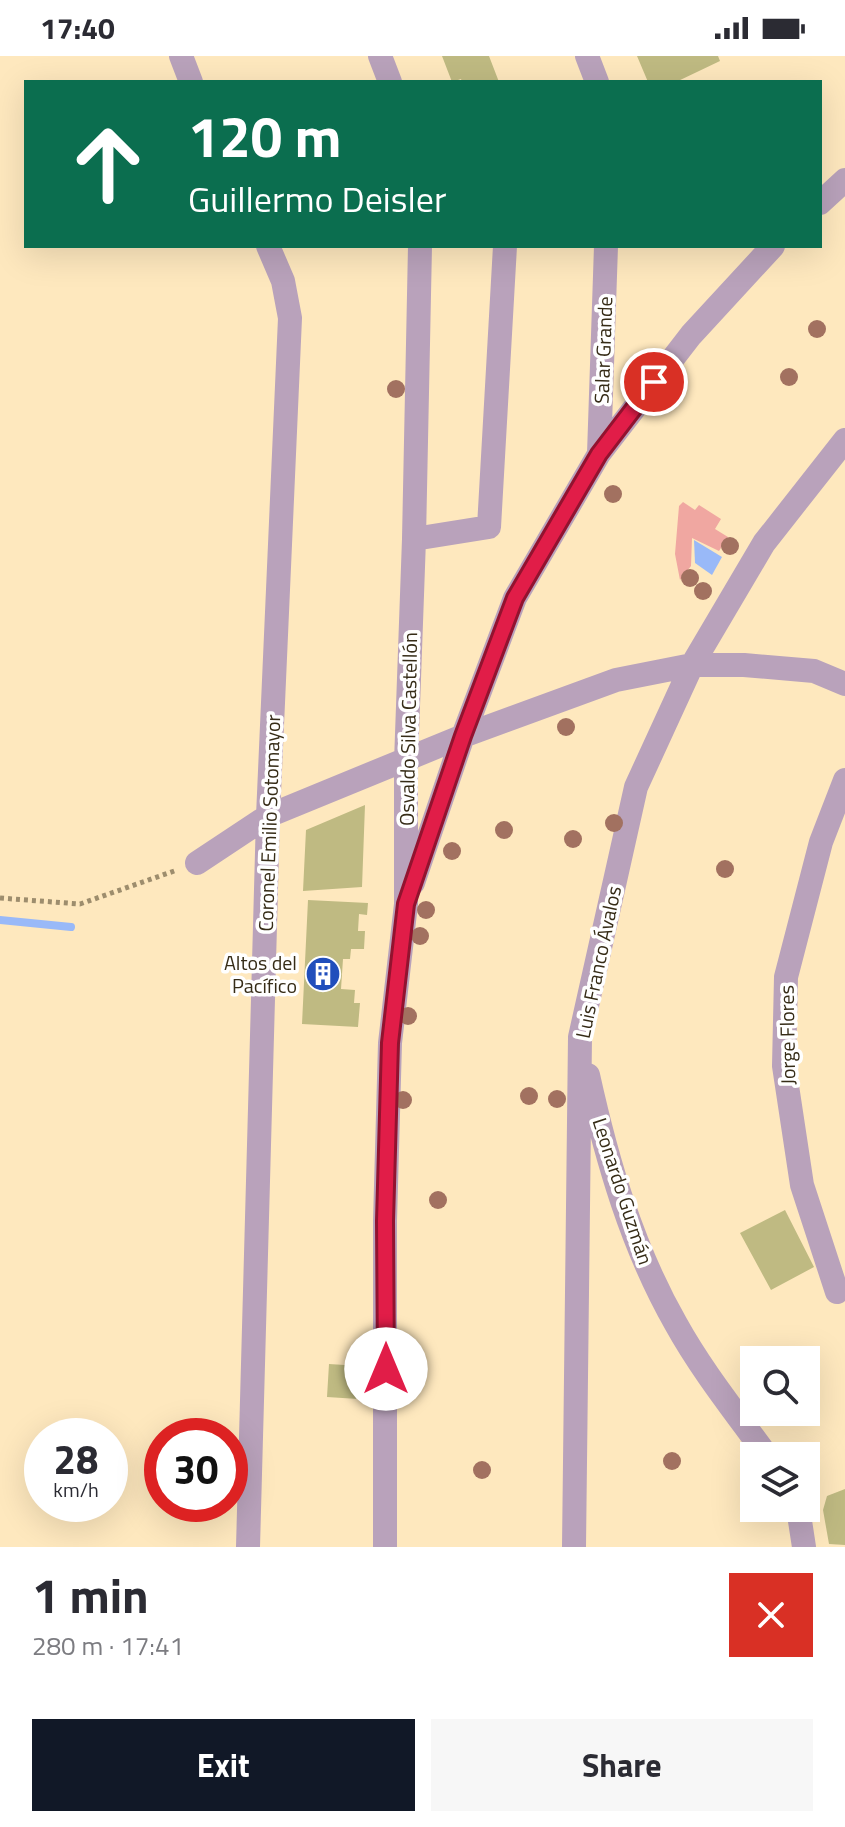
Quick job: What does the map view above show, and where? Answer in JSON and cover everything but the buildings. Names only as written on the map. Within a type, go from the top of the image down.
[{"type":"street","points":[[181,56],[190,80]]},
{"type":"street","points":[[380,56],[389,80]]},
{"type":"street","points":[[587,56],[596,80]]},
{"type":"street","points":[[833,191],[845,164]]},
{"type":"street","name":"Coronel Emilio Sotomayor","points":[[248,1547],[268,816],[290,318],[283,281],[269,248]]},
{"type":"street","name":"Osvaldo Silva Castellón","points":[[385,1547],[385,1221],[390,1043],[406,904],[406,762],[420,248]]},
{"type":"street","points":[[414,539],[489,527],[505,248]]},
{"type":"street","name":"Salar Grande","points":[[599,454],[606,248]]},
{"type":"street","points":[[406,904],[463,736],[515,598],[599,454],[691,335],[771,248]]},
{"type":"street","name":"Luis Franco Ávalos","points":[[574,1547],[580,1037],[636,787],[692,665],[764,543],[845,440]]},
{"type":"street","points":[[197,863],[268,816],[406,762],[463,736],[616,680],[692,665],[744,665],[814,671],[845,684]]},
{"type":"street","name":"Jorge Flores","points":[[837,1292],[802,1185],[784,1066],[786,977],[821,842],[845,780]]},
{"type":"street","name":"Leonardo Guzmán","points":[[580,1037],[611,1167],[640,1252],[684,1337],[757,1442]]},
{"type":"street","points":[[800,1522],[804,1547]]},
{"type":"path","points":[[0,898],[80,904],[197,863]]},
{"type":"shaded area","points":[[683,502],[695,510],[699,505],[721,519],[715,529],[728,537],[719,551],[692,538],[691,566],[680,580],[675,554],[679,506]]},
{"type":"water","points":[[694,540],[722,557],[712,575],[695,563]]},
{"type":"waterway","points":[[0,920],[71,927]]},
{"type":"place","name":"Altos del Pacífico","points":[[323,974]]},
{"type":"route","points":[[386,1369],[385,1221],[390,1043],[406,904],[463,736],[515,598],[599,454],[654,382]]}]
